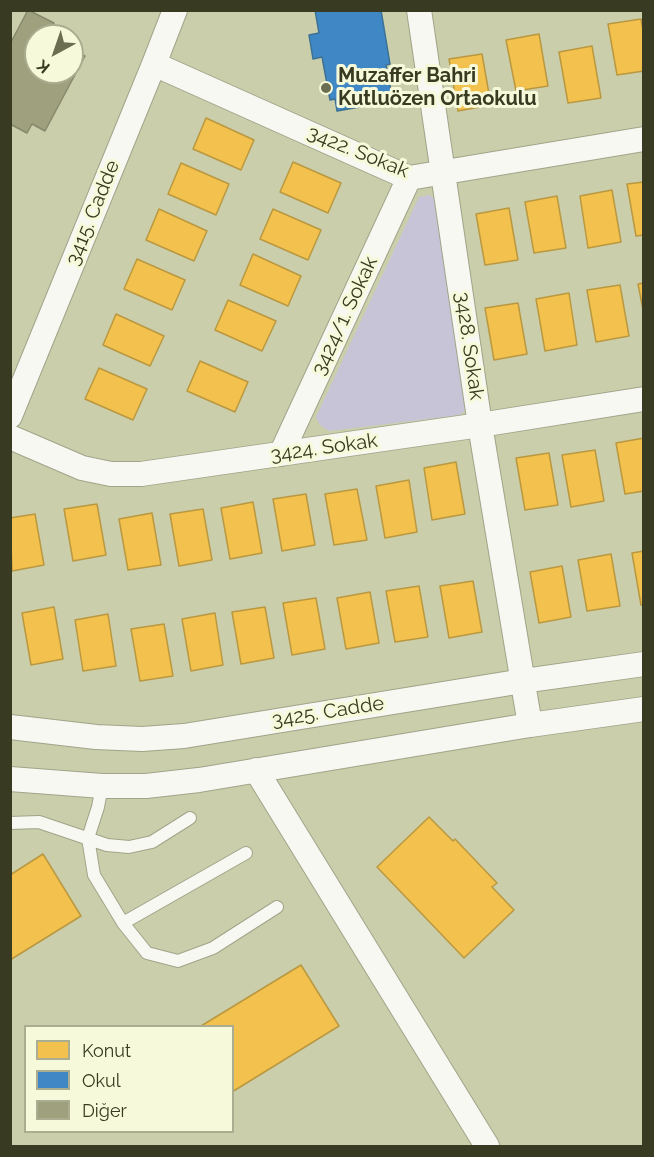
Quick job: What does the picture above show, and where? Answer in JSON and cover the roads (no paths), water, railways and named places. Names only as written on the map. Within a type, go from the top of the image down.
[{"type":"street","name":"3428. Sokak","points":[[419,10],[480,425],[530,725]]},
{"type":"street","name":"3415. Cadde","points":[[10,416],[154,64],[173,11]]},
{"type":"street","name":"3422. Sokak","points":[[154,64],[409,178],[644,139]]},
{"type":"street","name":"3424/1. Sokak","points":[[281,454],[409,178]]},
{"type":"street","name":"3424. Sokak","points":[[10,436],[82,468],[111,474],[141,474],[644,399]]},
{"type":"street","name":"3425. Cadde","points":[[10,727],[96,738],[142,739],[184,736],[523,681],[644,664]]},
{"type":"street","points":[[10,779],[102,786],[146,786],[199,780],[530,725],[644,709]]},
{"type":"street","points":[[256,770],[487,1146]]},
{"type":"lane","points":[[102,786],[88,838],[94,875],[123,923],[147,953],[178,961],[213,948],[278,907]]},
{"type":"lane","points":[[10,823],[39,822],[107,845],[129,847],[152,842],[190,818]]},
{"type":"lane","points":[[123,923],[246,853]]},
{"type":"place","name":"Muzaffer Bahri Kutluözen Ortaokulu","points":[[326,88]]}]
